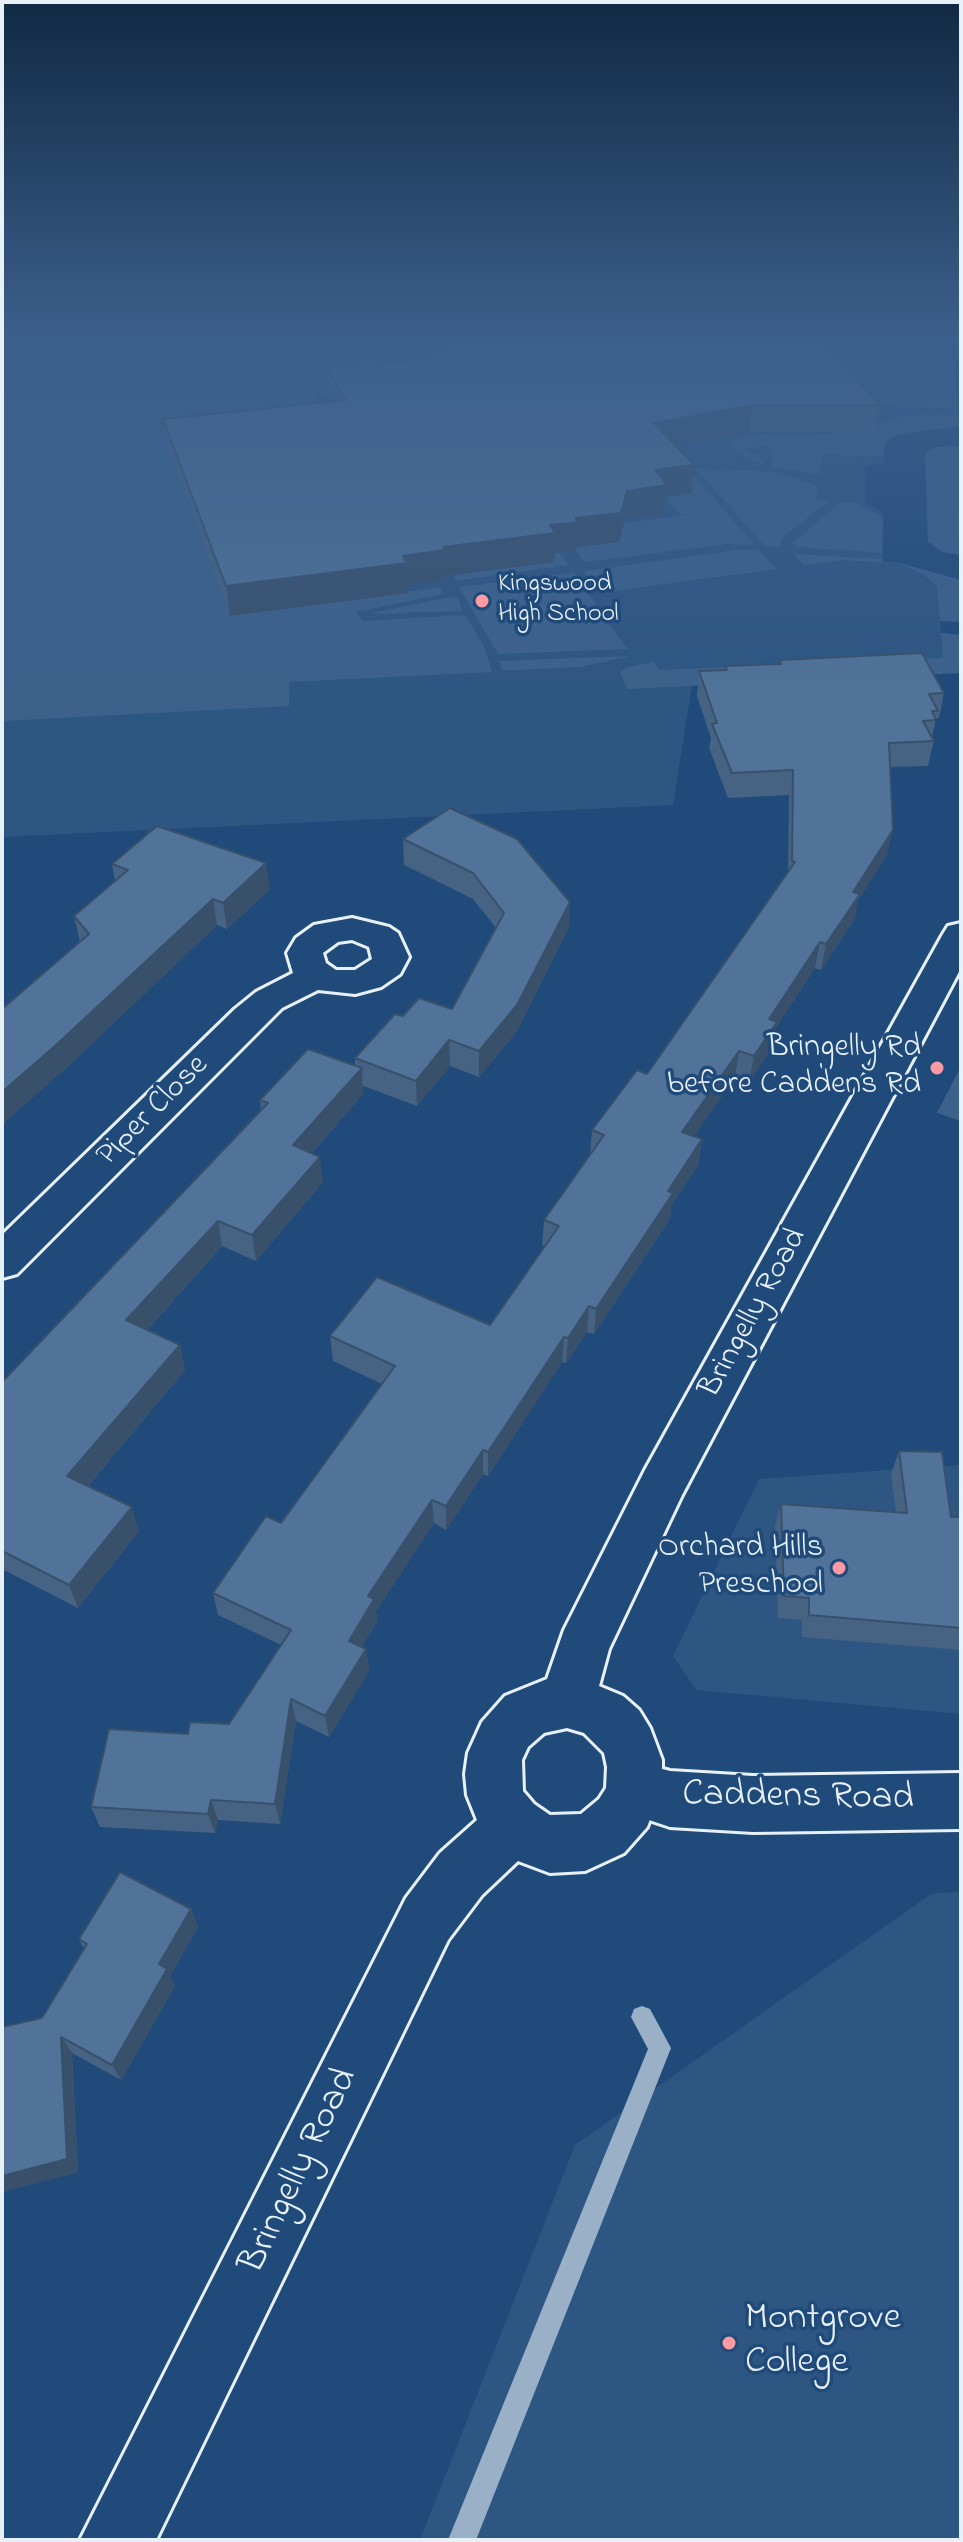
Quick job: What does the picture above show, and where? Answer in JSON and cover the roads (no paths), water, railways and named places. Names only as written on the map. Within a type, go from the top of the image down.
[{"type":"main road","name":"Bringelly Road","points":[[567,1703],[583,1647],[662,1485],[961,934]]},
{"type":"main road","name":"Piper Close","points":[[2,1262],[248,1018],[269,1000],[317,976]]},
{"type":"main road","points":[[567,1703],[592,1710],[613,1722],[629,1742],[637,1765],[636,1790],[626,1813],[609,1831],[585,1841],[559,1844],[534,1838],[512,1823],[497,1801],[491,1778],[493,1753],[503,1732],[521,1715],[543,1705],[567,1703]]},
{"type":"main road","name":"Caddens Road","points":[[636,1790],[670,1799],[753,1804],[961,1801]]},
{"type":"main road","name":"Bringelly Road","points":[[117,2540],[427,1919],[461,1874],[486,1854],[512,1823]]},
{"type":"waterway","points":[[462,2540],[660,2048],[642,2017]]},
{"type":"place","name":"Kingswood High School","points":[[482,601]]},
{"type":"place","name":"Bringelly Rd before Caddens Rd","points":[[937,1068]]},
{"type":"place","name":"Orchard Hills Preschool","points":[[839,1568]]},
{"type":"place","name":"Montgrove College","points":[[729,2343]]}]
